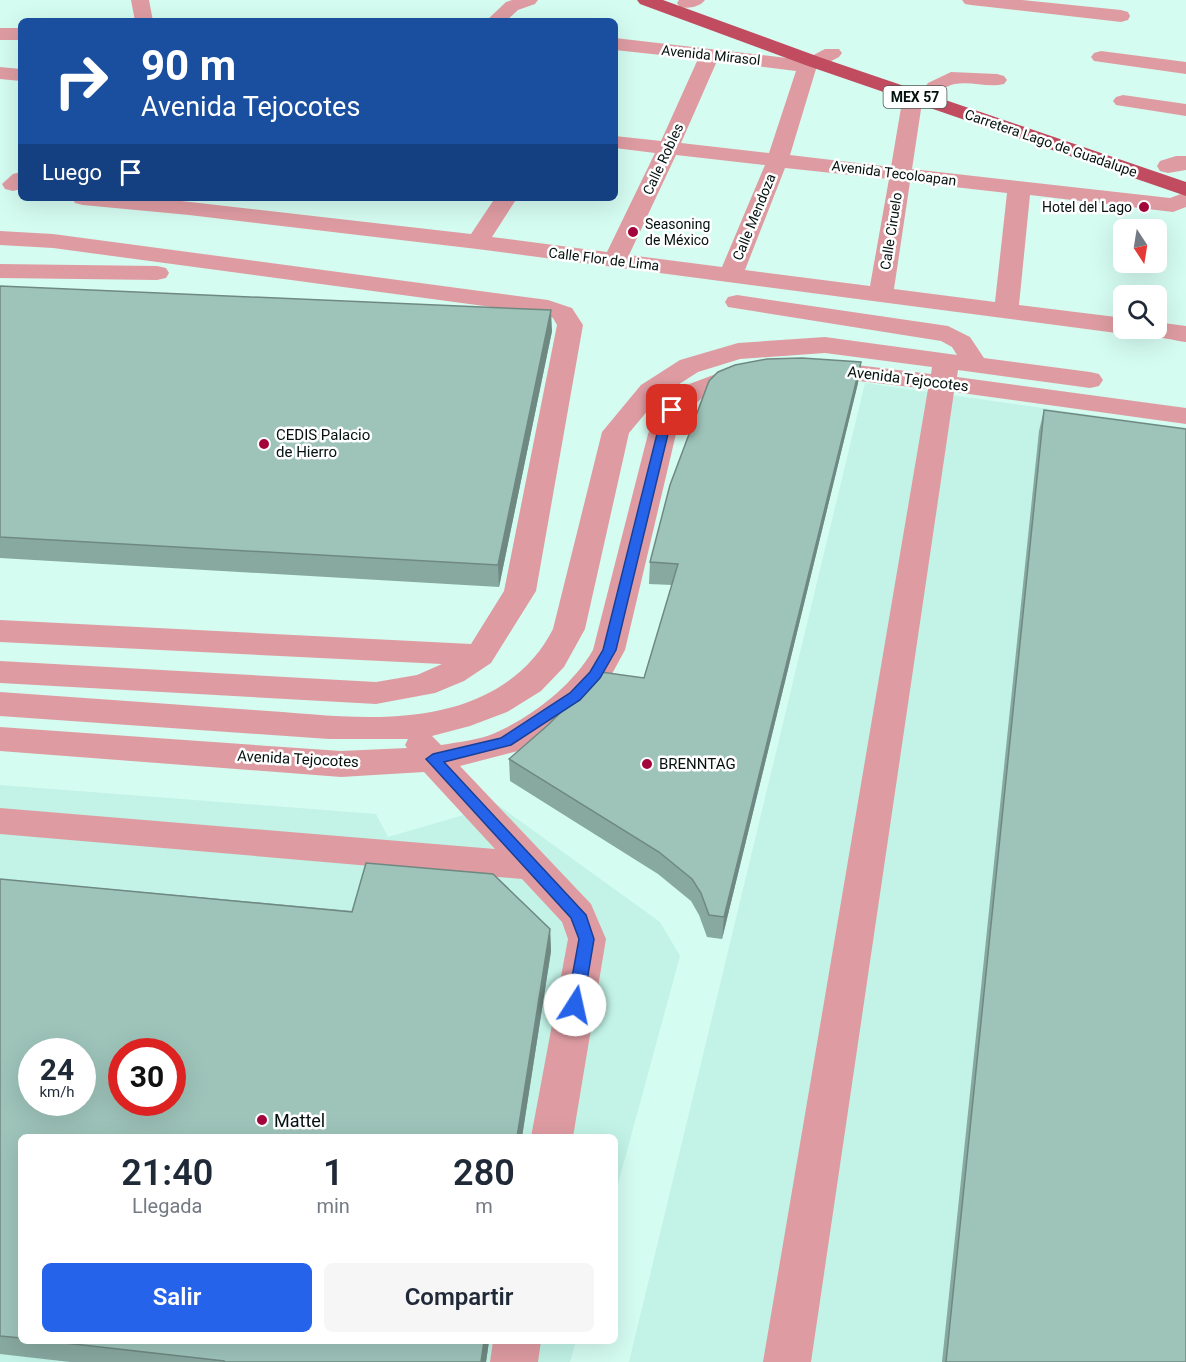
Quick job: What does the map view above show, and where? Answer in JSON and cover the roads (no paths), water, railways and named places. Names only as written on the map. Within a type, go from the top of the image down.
[{"type":"main road","name":"Carretera Lago de Guadalupe","points":[[646,0],[913,96],[1175,170]]},
{"type":"main road","name":"Carretera Lago de Guadalupe","points":[[687,1],[818,60],[935,87],[1175,170]]},
{"type":"street","points":[[140,0],[143,18]]},
{"type":"street","points":[[971,0],[1121,16]]},
{"type":"street","points":[[498,18],[513,2]]},
{"type":"street","points":[[0,34],[18,34]]},
{"type":"street","points":[[1109,37],[1105,61],[1186,68]]},
{"type":"street","name":"Avenida Mirasol","points":[[618,44],[710,55],[818,60]]},
{"type":"street","name":"Calle Robles","points":[[614,261],[669,149],[710,55]]},
{"type":"street","name":"Calle Mendoza","points":[[730,275],[818,60]]},
{"type":"street","points":[[0,73],[18,75]]},
{"type":"street","points":[[935,87],[951,78],[997,80]]},
{"type":"street","name":"Calle Ciruelo","points":[[881,295],[913,96]]},
{"type":"street","points":[[1123,101],[1186,110]]},
{"type":"street","name":"Avenida Tecoloapan","points":[[618,142],[899,173],[1018,189],[1139,213],[1167,211],[1182,198]]},
{"type":"street","points":[[1175,170],[1182,198]]},
{"type":"street","points":[[1006,311],[1018,189]]},
{"type":"street","name":"Calle Flor de Lima","points":[[149,201],[193,203],[305,222],[477,242],[1113,325]]},
{"type":"street","points":[[305,222],[320,201]]},
{"type":"street","points":[[477,242],[504,201]]},
{"type":"street","points":[[0,238],[53,241],[548,307],[563,313],[570,325],[520,591],[480,655],[452,673],[423,685],[376,693],[0,672]]},
{"type":"street","points":[[0,271],[306,275]]},
{"type":"street","points":[[737,302],[948,334],[961,340],[970,350],[954,369],[787,1362]]},
{"type":"street","points":[[1167,331],[1186,334]]},
{"type":"street","name":"Avenida Tejocotes","points":[[0,704],[347,727],[409,726],[446,722],[480,711],[540,674],[557,653],[569,629],[616,432],[631,411],[650,391],[689,366],[713,357],[738,351],[825,345],[954,369],[1186,393]]},
{"type":"street","name":"Avenida Tejocotes","points":[[0,739],[341,764],[433,759],[506,742],[575,696],[595,675],[609,650],[662,434],[672,410],[693,392],[745,372],[772,368],[954,369],[1056,398],[1186,416]]},
{"type":"street","points":[[1056,398],[1055,417],[1058,421],[1067,424]]},
{"type":"street","points":[[0,632],[480,655]]},
{"type":"street","points":[[409,726],[433,759],[578,915],[586,939],[553,1134]]},
{"type":"street","points":[[0,821],[531,866]]},
{"type":"street","points":[[514,1362],[517,1344]]},
{"type":"place","name":"Hotel del Lago","points":[[1144,207]]},
{"type":"place","name":"Seasoning de México","points":[[633,232]]},
{"type":"place","name":"CEDIS Palacio de Hierro","points":[[264,444]]},
{"type":"place","name":"BRENNTAG","points":[[647,764]]},
{"type":"place","name":"Mattel","points":[[262,1120]]}]
